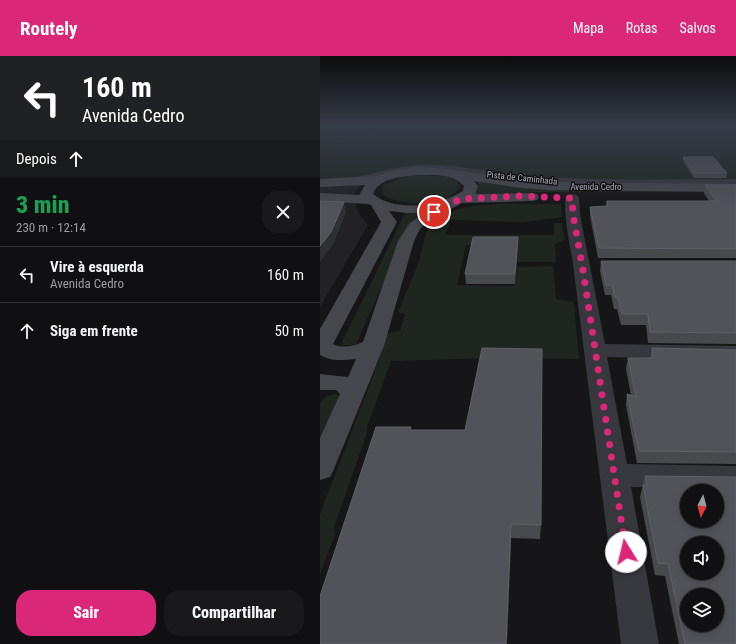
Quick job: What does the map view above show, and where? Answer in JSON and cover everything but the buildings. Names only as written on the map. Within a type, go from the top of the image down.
[{"type":"street","name":"Pista de Caminhada","points":[[359,181],[397,170],[433,168],[454,169],[534,180],[736,183]]},
{"type":"street","name":"Avenida Cedro","points":[[320,183],[379,180],[418,171],[439,172],[520,184],[549,186],[736,188]]},
{"type":"street","points":[[320,469],[373,346],[409,236],[414,227],[424,218],[469,193],[471,186],[467,180],[457,175]]},
{"type":"street","points":[[373,346],[358,352],[334,354],[321,347],[389,222],[374,202],[366,195],[367,190],[372,184],[379,180]]},
{"type":"street","name":"Avenida Cedro","points":[[320,197],[374,202],[405,209],[422,208],[456,201],[519,196],[736,200]]},
{"type":"street","points":[[572,198],[573,215],[590,264],[595,350],[640,644]]},
{"type":"street","points":[[595,350],[736,353]]},
{"type":"street","points":[[320,382],[343,383],[352,392]]},
{"type":"street","points":[[614,475],[736,477]]},
{"type":"shaded area","points":[[320,152],[736,152],[736,183],[623,183],[415,169],[349,179],[320,178]]},
{"type":"shaded area","points":[[420,175],[450,177],[458,182],[459,189],[452,195],[443,199],[422,203],[400,202],[383,194],[382,187],[386,184],[400,179]]},
{"type":"shaded area","points":[[367,178],[352,195],[359,214],[368,225],[320,307],[320,180]]},
{"type":"shaded area","points":[[475,180],[736,189],[736,192],[539,192],[473,194],[479,185]]},
{"type":"shaded area","points":[[561,204],[562,217],[523,222],[451,220],[445,235],[554,235],[554,223],[562,223],[565,240],[555,244],[556,262],[517,262],[518,245],[466,245],[457,285],[515,286],[517,267],[553,266],[556,299],[574,302],[579,359],[492,358],[391,361],[367,427],[367,433],[334,527],[335,534],[320,575],[320,514],[381,355],[387,333],[400,331],[405,314],[398,312],[418,265],[427,232],[432,224],[449,212],[481,205]]},
{"type":"shaded area","points":[[433,209],[401,244],[356,344],[343,345],[342,342],[406,211]]},
{"type":"shaded area","points":[[335,394],[340,396],[320,440],[320,402],[327,396]]},
{"type":"route","points":[[434,212],[460,199],[519,196],[572,198],[573,215],[582,264],[626,552]]}]
